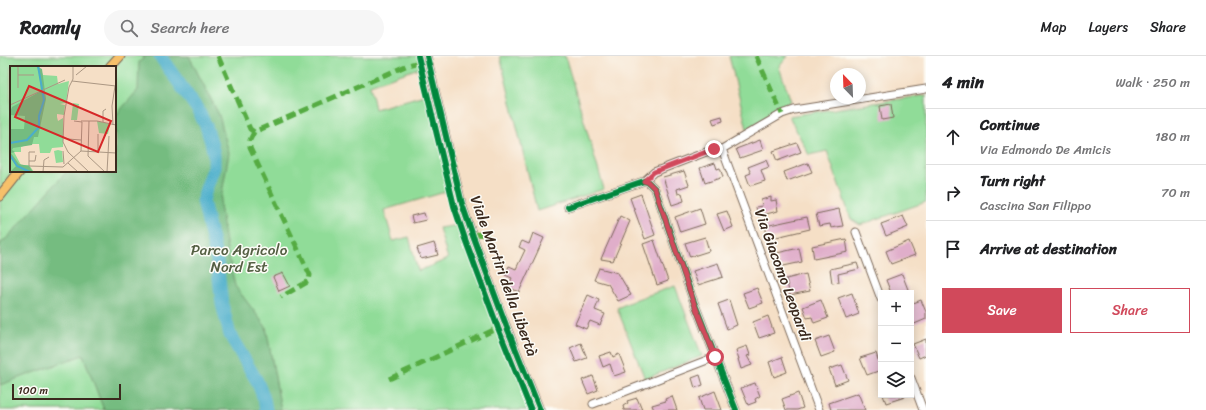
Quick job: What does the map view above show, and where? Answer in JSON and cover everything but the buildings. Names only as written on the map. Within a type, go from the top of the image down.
[{"type":"main road","points":[[111,66],[120,56]]},
{"type":"main road","points":[[0,196],[19,172]]},
{"type":"street","name":"Viale Martiri della Libertà","points":[[427,56],[462,204],[506,325],[540,410]]},
{"type":"street","points":[[568,207],[644,181],[654,172],[714,149],[722,149],[782,114],[794,110],[926,89]]},
{"type":"street","name":"Via Giacomo Leopardi","points":[[722,149],[819,410]]},
{"type":"street","points":[[644,181],[648,182],[655,189],[692,298],[736,410]]},
{"type":"street","points":[[856,232],[878,290]]},
{"type":"street","points":[[593,404],[715,357]]},
{"type":"street","points":[[914,386],[923,410]]},
{"type":"green space","name":"Parco Agricolo Nord Est","points":[[0,56],[419,56],[422,67],[370,85],[375,109],[428,94],[452,190],[384,210],[393,241],[409,237],[418,271],[448,259],[439,228],[459,225],[533,410],[0,410]]},
{"type":"green space","points":[[143,56],[189,56],[219,115],[229,153],[220,205],[227,249],[235,286],[266,327],[281,410],[104,410],[83,355],[0,385],[0,244],[9,236],[66,172],[116,172],[116,115],[138,90],[139,62],[144,58]]},
{"type":"green space","points":[[500,56],[565,56],[604,189],[537,211]]},
{"type":"green space","points":[[729,56],[788,56],[779,67],[791,101],[747,129]]},
{"type":"green space","points":[[926,95],[926,202],[860,225],[851,219],[827,151],[809,155],[789,116]]},
{"type":"green space","points":[[675,286],[702,356],[645,379],[617,308],[637,299]]},
{"type":"waterway","points":[[160,56],[198,110],[206,126],[211,142],[214,155],[214,167],[203,201],[217,261],[222,304],[230,335],[257,381],[264,399],[266,410]]},
{"type":"marked path","points":[[218,56],[250,129],[254,132],[408,65],[423,61]]},
{"type":"marked path","points":[[756,56],[782,114]]},
{"type":"marked path","points":[[254,132],[250,140],[250,148],[310,275],[309,281],[281,297]]},
{"type":"marked path","points":[[472,234],[489,235]]},
{"type":"marked path","points":[[389,379],[500,327]]},
{"type":"cycle path","points":[[418,56],[454,206],[498,328],[531,410]]},
{"type":"cycle path","points":[[427,56],[462,204],[506,325],[540,410]]},
{"type":"cycle path","points":[[568,207],[644,181],[648,182],[655,189],[692,297],[736,410]]},
{"type":"route","points":[[714,149],[654,172],[644,181],[648,182],[655,189],[692,298],[715,357]]}]
